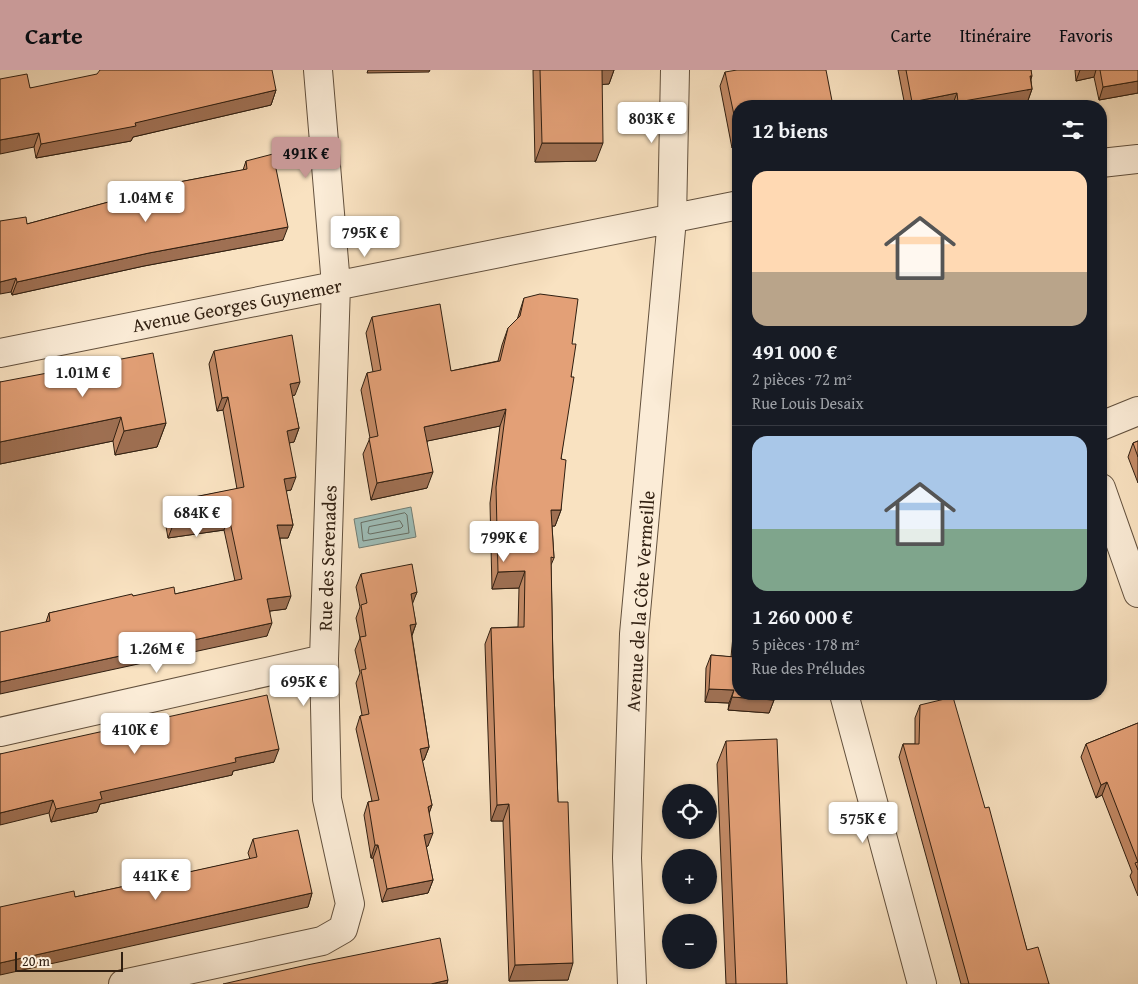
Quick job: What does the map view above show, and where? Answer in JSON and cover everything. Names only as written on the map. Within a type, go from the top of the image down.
[{"type":"street","name":"Rue des Serenades","points":[[123,984],[322,941],[343,929],[350,904],[327,798],[324,659],[336,285],[318,70]]},
{"type":"street","name":"Avenue de la Côte Vermeille","points":[[632,984],[627,858],[634,634],[672,219],[674,70]]},
{"type":"street","points":[[1107,162],[1138,159]]},
{"type":"street","name":"Avenue Georges Guynemer","points":[[0,353],[732,207]]},
{"type":"street","points":[[1107,424],[1138,411]]},
{"type":"street","points":[[1107,505],[1138,593]]},
{"type":"street","points":[[0,732],[324,659]]},
{"type":"street","points":[[846,700],[922,984]]},
{"type":"water","points":[[411,507],[416,537],[359,548],[354,519]]},
{"type":"building","points":[[100,70],[272,70],[276,90],[135,123],[136,126],[41,144],[39,133],[0,140],[0,79],[27,74],[30,88],[97,74]]},
{"type":"building","points":[[540,70],[602,70],[603,143],[542,143]]},
{"type":"building","points":[[737,70],[826,70],[832,100],[732,100],[732,105],[725,72]]},
{"type":"building","points":[[906,70],[1031,70],[1032,89],[969,100],[958,100],[957,93],[922,100],[912,100]]},
{"type":"building","points":[[1100,70],[1138,70],[1138,81],[1103,87]]},
{"type":"building","points":[[273,154],[288,227],[149,253],[17,282],[16,278],[0,282],[0,221],[26,217],[27,224],[138,194],[137,190],[247,169],[246,161]]},
{"type":"building","points":[[540,294],[578,299],[572,344],[576,344],[571,377],[574,377],[561,459],[566,460],[561,510],[551,510],[554,558],[551,557],[558,802],[568,802],[573,963],[515,965],[509,804],[497,805],[491,628],[524,627],[525,571],[498,572],[496,487],[506,409],[424,427],[433,472],[377,483],[369,438],[378,436],[367,373],[381,370],[372,317],[440,304],[451,371],[500,361],[508,328],[520,316],[524,298]]},
{"type":"building","points":[[292,335],[300,382],[290,384],[299,428],[287,431],[296,477],[284,479],[293,525],[277,525],[291,596],[267,599],[272,623],[0,682],[0,632],[50,621],[49,613],[132,594],[133,596],[174,587],[175,594],[242,579],[229,517],[173,525],[169,502],[244,487],[228,397],[222,398],[214,351]]},
{"type":"building","points":[[153,353],[166,423],[124,431],[121,417],[0,442],[0,382]]},
{"type":"building","points":[[1138,441],[1138,457],[1133,443]]},
{"type":"building","points":[[412,564],[417,592],[411,594],[416,624],[410,625],[429,747],[420,749],[432,805],[428,807],[433,833],[424,835],[433,880],[387,889],[378,845],[375,845],[368,802],[379,800],[360,716],[369,714],[361,670],[366,669],[360,637],[366,636],[361,605],[367,603],[361,574]]},
{"type":"building","points":[[711,655],[732,657],[732,690],[709,689]]},
{"type":"building","points":[[267,695],[279,749],[235,758],[236,762],[100,792],[102,799],[56,809],[53,800],[0,813],[0,754]]},
{"type":"building","points":[[941,700],[954,700],[985,808],[989,807],[1027,950],[1038,947],[1049,984],[969,984],[903,744],[919,744],[920,705]]},
{"type":"building","points":[[1138,723],[1138,862],[1107,782],[1101,785],[1086,744]]},
{"type":"building","points":[[777,739],[787,984],[736,984],[726,741]]},
{"type":"building","points":[[298,830],[312,893],[0,963],[0,907],[74,891],[75,897],[257,857],[253,839]]},
{"type":"building","points":[[440,938],[448,980],[431,984],[223,984],[307,965]]}]
